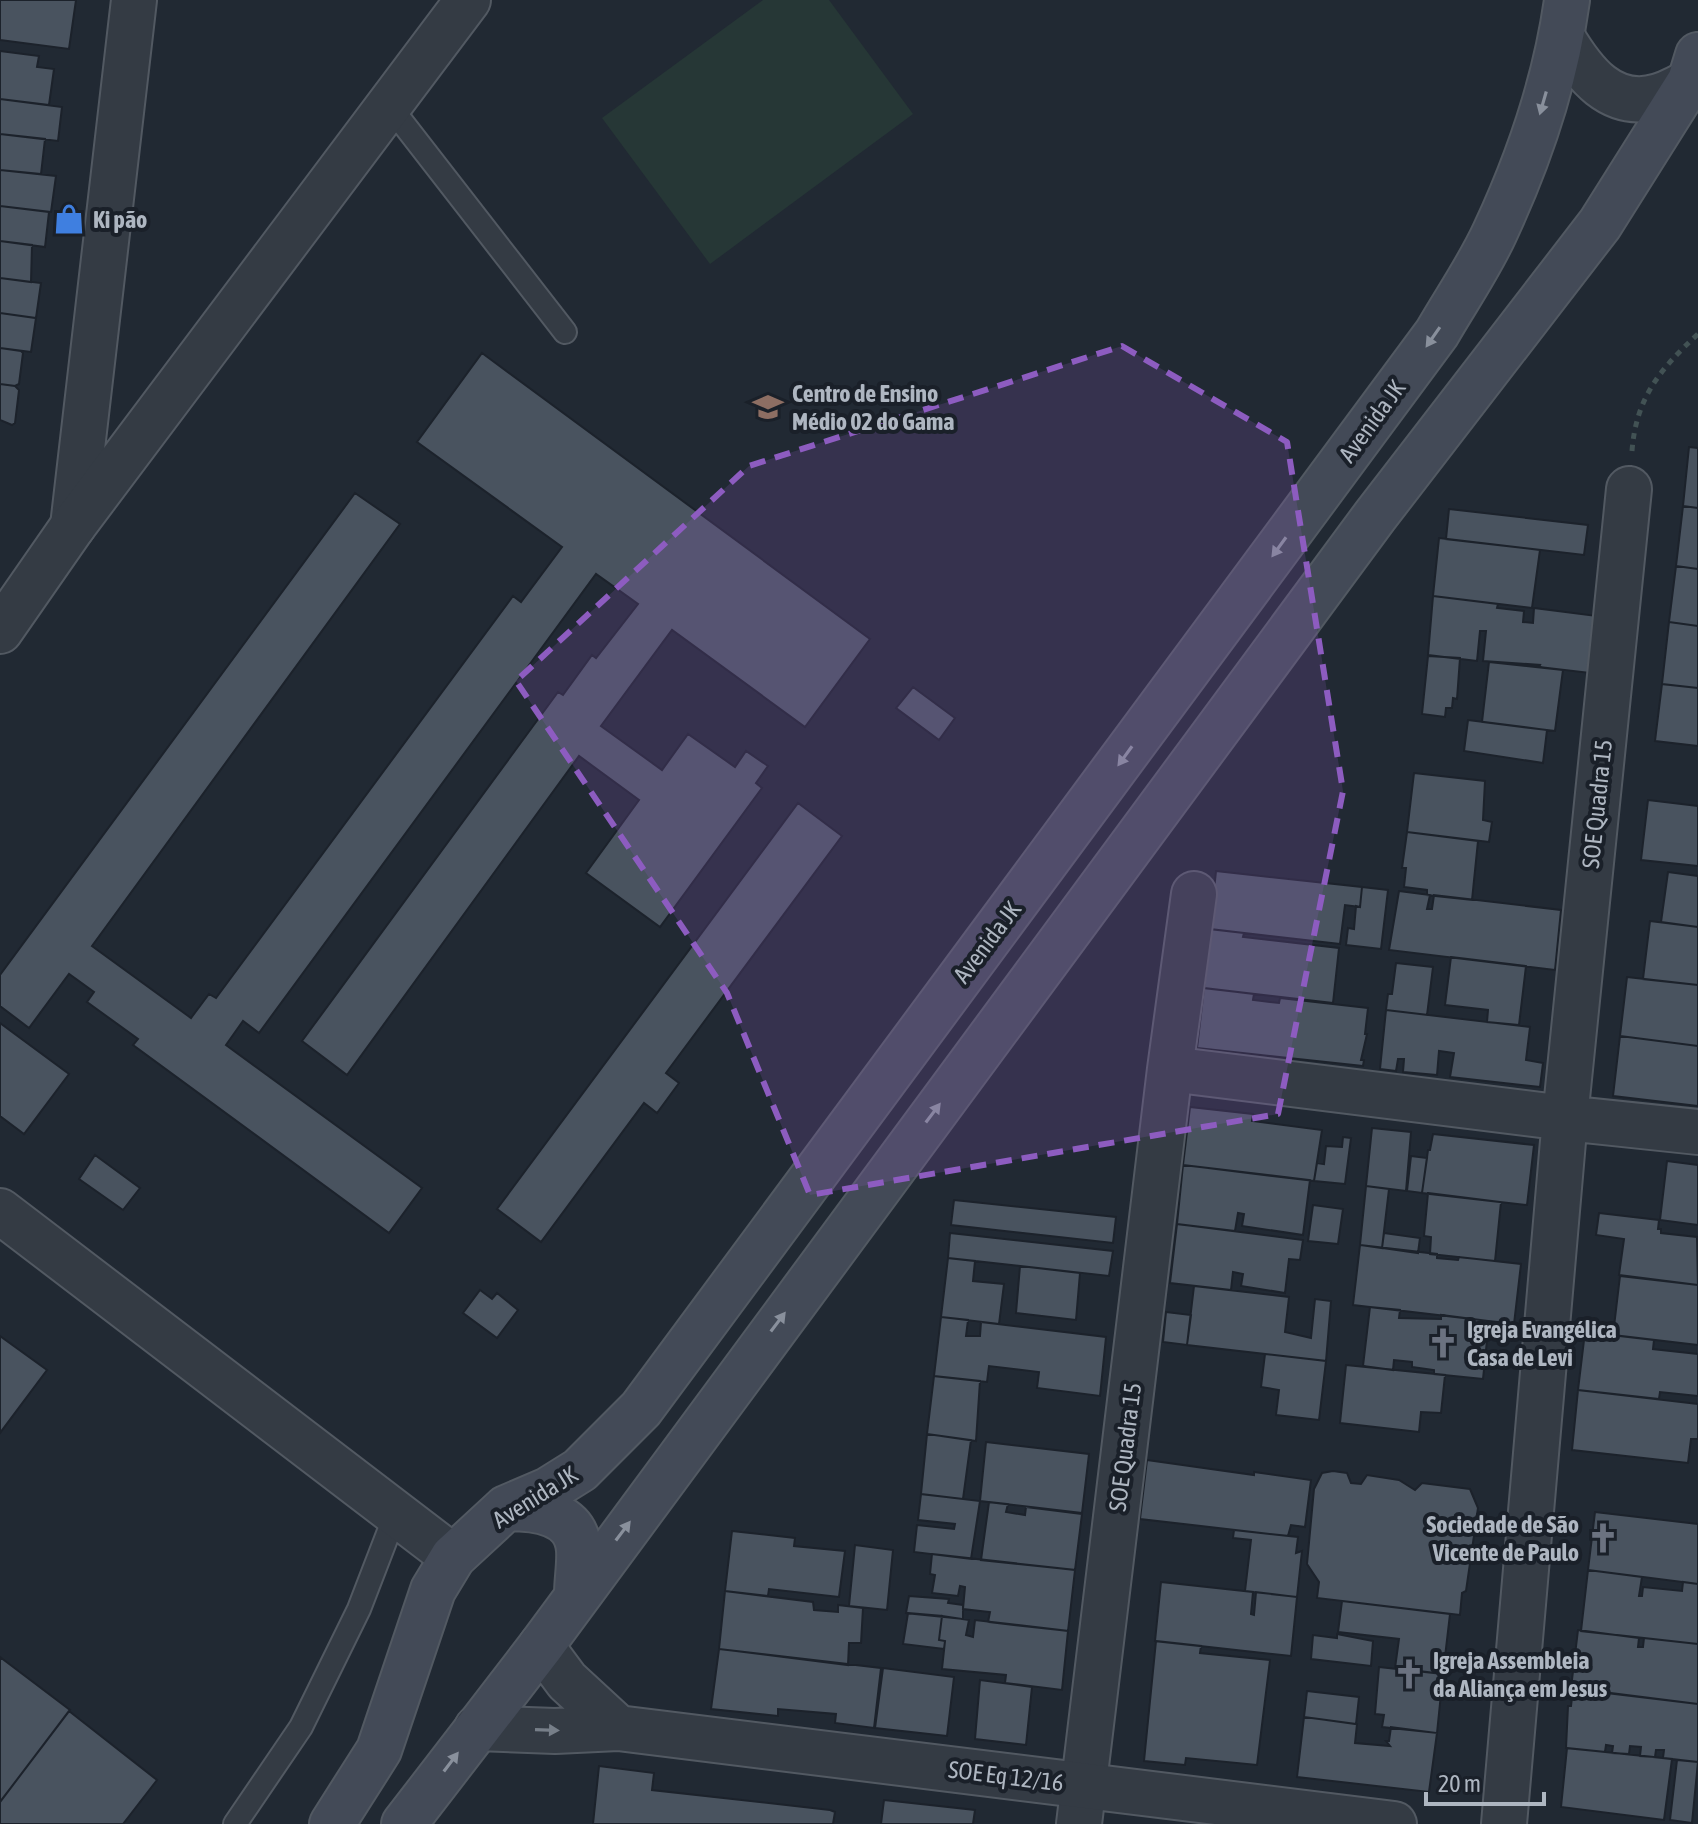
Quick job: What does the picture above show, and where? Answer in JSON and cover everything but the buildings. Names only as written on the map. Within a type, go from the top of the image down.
[{"type":"main road","name":"Avenida JK","points":[[332,1824],[379,1750],[433,1590],[453,1557],[506,1508],[548,1490],[580,1470],[641,1409],[1437,333],[1500,221],[1532,143],[1564,18]]},
{"type":"main road","points":[[404,1824],[541,1646],[1375,516],[1600,224],[1695,71]]},
{"type":"main road","points":[[506,1508],[532,1508],[554,1514],[569,1527],[579,1548],[577,1594]]},
{"type":"street","points":[[73,526],[134,0]]},
{"type":"street","points":[[8,608],[468,0]]},
{"type":"street","points":[[1564,18],[1580,67],[1595,83],[1617,97],[1639,100],[1659,96],[1695,71]]},
{"type":"street","name":"SOE Quadra 15","points":[[1504,1824],[1565,1118],[1629,489]]},
{"type":"street","name":"SOE Quadra 15","points":[[1081,1805],[1194,894]]},
{"type":"street","points":[[1170,1069],[1698,1132]]},
{"type":"street","points":[[0,1211],[453,1557]]},
{"type":"street","points":[[541,1646],[567,1681],[618,1728]]},
{"type":"street","name":"SOE Eq 12/16","points":[[477,1728],[555,1731],[618,1728],[1081,1805],[1394,1824]]},
{"type":"lane","points":[[388,104],[565,332]]},
{"type":"lane","points":[[235,1824],[301,1727],[359,1609],[396,1513]]},
{"type":"path","points":[[1629,489],[1634,425],[1648,388],[1698,334]]},
{"type":"highlighted area","points":[[1122,346],[1287,442],[1343,791],[1278,1114],[810,1195],[727,993],[516,681],[749,466]]},
{"type":"shaded area","points":[[763,0],[829,0],[913,114],[710,264],[602,118]]},
{"type":"place","name":"Ki pão","points":[[69,219]]},
{"type":"place","name":"Centro de Ensino Médio 02 do Gama","points":[[768,407]]},
{"type":"place","name":"Igreja Evangélica Casa de Levi","points":[[1443,1343]]},
{"type":"place","name":"Sociedade de São Vicente de Paulo","points":[[1603,1538]]},
{"type":"place","name":"Igreja Assembleia da Aliança em Jesus","points":[[1409,1674]]}]
